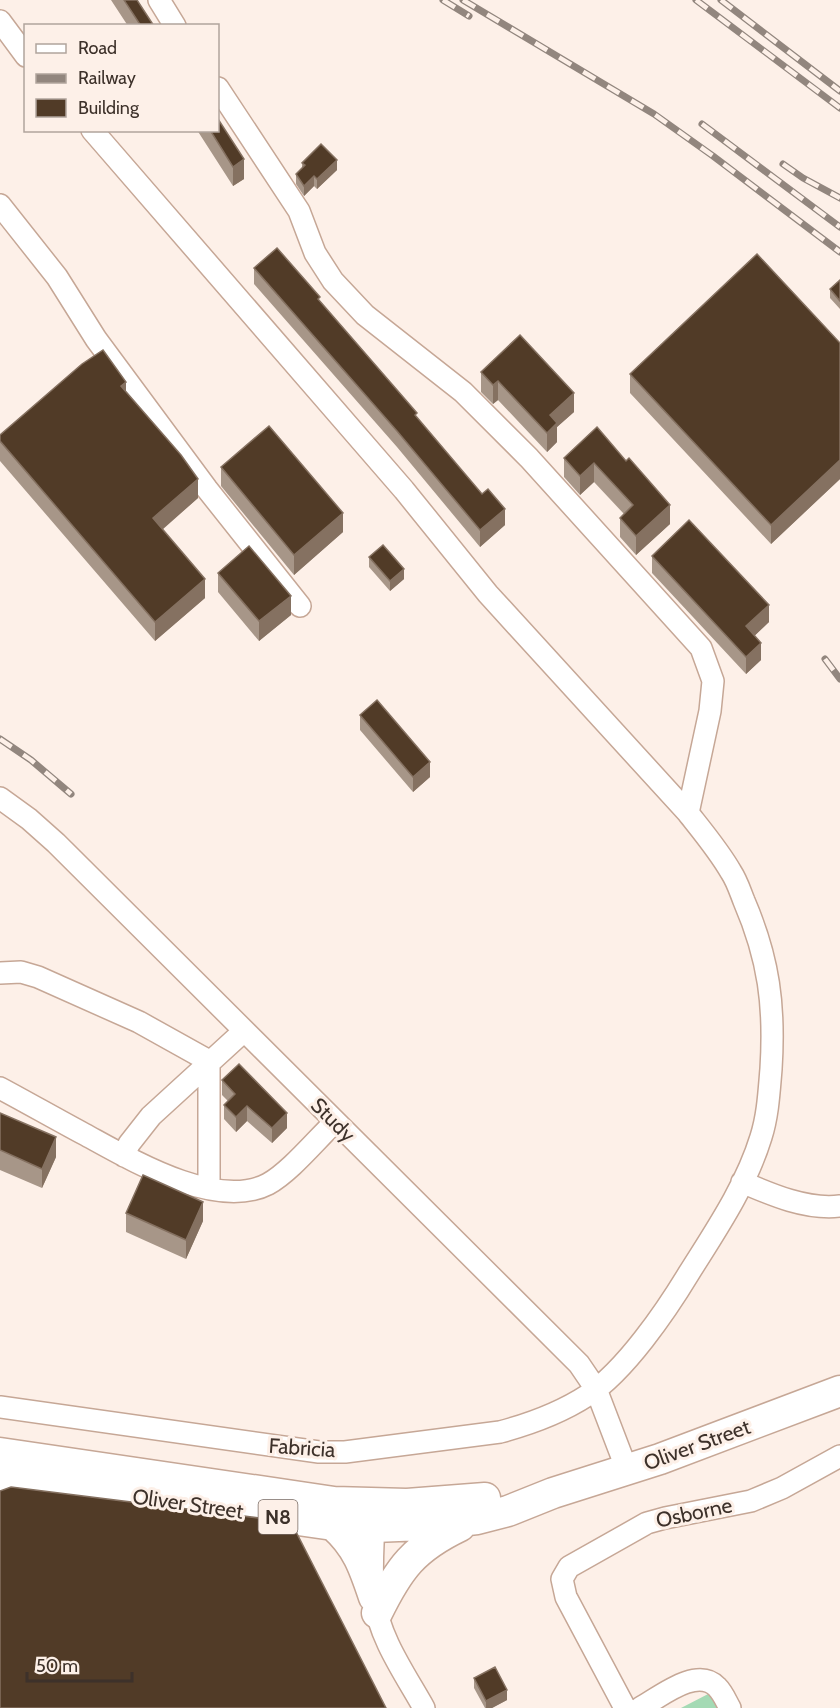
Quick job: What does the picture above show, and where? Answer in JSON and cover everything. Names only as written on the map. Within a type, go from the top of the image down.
[{"type":"highway","name":"Oliver Street","points":[[3,1472],[334,1502],[374,1515],[423,1525],[477,1519],[508,1511],[553,1493],[627,1470],[840,1391]]},
{"type":"highway","name":"Oliver Street","points":[[3,1472],[333,1525],[438,1502],[553,1493]]},
{"type":"highway","points":[[375,1605],[411,1557],[441,1536],[477,1519]]},
{"type":"highway","points":[[333,1525],[354,1546],[365,1571],[375,1605]]},
{"type":"street","points":[[159,0],[174,24]]},
{"type":"street","points":[[0,21],[24,53]]},
{"type":"street","points":[[219,90],[299,211],[315,253],[333,281],[365,315],[464,392],[529,458],[701,648],[713,681],[710,711],[688,813]]},
{"type":"street","name":"Fabricia","points":[[0,1407],[275,1447],[333,1452],[500,1432],[539,1419],[580,1400],[596,1389],[633,1351],[667,1307],[720,1226],[762,1137],[768,1100],[774,1030],[771,991],[762,948],[732,873],[712,843],[688,813],[488,594],[404,490],[94,132]]},
{"type":"street","points":[[0,205],[57,277],[96,339],[207,489],[300,606]]},
{"type":"street","name":"Study","points":[[0,798],[56,843],[579,1364],[596,1389],[627,1470]]},
{"type":"street","points":[[0,973],[21,972],[38,977],[139,1022],[209,1062]]},
{"type":"street","points":[[124,1156],[129,1144],[151,1116],[244,1031]]},
{"type":"street","points":[[209,1062],[209,1188]]},
{"type":"street","points":[[0,1088],[163,1176],[209,1188],[231,1191],[251,1190],[268,1183],[281,1174],[335,1122]]},
{"type":"street","points":[[742,1182],[771,1194],[815,1206],[840,1206]]},
{"type":"street","name":"Osborne","points":[[625,1708],[566,1597],[562,1586],[565,1571],[575,1562],[647,1523],[751,1501],[782,1488],[840,1456]]},
{"type":"street","points":[[374,1515],[375,1605],[387,1641],[424,1708]]},
{"type":"street","points":[[640,1708],[685,1683],[700,1678],[708,1680],[718,1688],[730,1708]]},
{"type":"green space","points":[[712,1692],[720,1708],[681,1708]]},
{"type":"building","points":[[124,0],[137,0],[153,24],[140,24]]},
{"type":"building","points":[[219,121],[244,159],[233,167],[211,132],[219,132]]},
{"type":"building","points":[[321,144],[337,160],[317,179],[314,176],[304,186],[296,174],[305,165],[302,163]]},
{"type":"building","points":[[277,248],[417,413],[415,415],[482,494],[488,489],[505,509],[480,530],[397,431],[254,268]]},
{"type":"building","points":[[757,254],[840,343],[840,460],[771,525],[630,374]]},
{"type":"building","points":[[840,280],[840,301],[830,289]]},
{"type":"building","points":[[520,335],[574,393],[550,415],[557,423],[547,433],[498,381],[493,385],[481,372]]},
{"type":"building","points":[[103,350],[126,382],[121,386],[181,455],[198,479],[153,518],[205,579],[155,622],[0,441],[0,435],[82,364]]},
{"type":"building","points":[[269,426],[343,513],[294,555],[221,467]]},
{"type":"building","points":[[597,427],[626,461],[629,458],[670,505],[636,536],[620,518],[633,505],[594,463],[580,476],[564,458]]},
{"type":"building","points":[[689,520],[769,605],[746,626],[761,643],[746,657],[652,556]]},
{"type":"building","points":[[383,545],[404,569],[390,581],[369,557]]},
{"type":"building","points":[[249,546],[291,596],[259,621],[218,573]]},
{"type":"building","points":[[377,700],[430,762],[413,777],[360,715]]},
{"type":"building","points":[[239,1064],[287,1113],[272,1128],[247,1106],[236,1117],[224,1105],[235,1094],[222,1080]]},
{"type":"building","points":[[0,1113],[56,1137],[42,1169],[0,1150]]},
{"type":"building","points":[[143,1175],[203,1202],[186,1240],[126,1213]]},
{"type":"building","points":[[11,1487],[291,1522],[386,1708],[0,1708],[0,1491]]},
{"type":"building","points":[[495,1667],[507,1690],[486,1701],[474,1678]]},
{"type":"railway","points":[[443,0],[469,16]]},
{"type":"railway","points":[[463,0],[654,114],[840,252]]},
{"type":"railway","points":[[696,0],[840,108]]},
{"type":"railway","points":[[721,0],[840,91]]},
{"type":"railway","points":[[702,124],[840,227]]},
{"type":"railway","points":[[783,164],[840,198]]},
{"type":"railway","points":[[825,659],[840,679]]},
{"type":"railway","points":[[0,739],[31,760],[71,794]]}]
